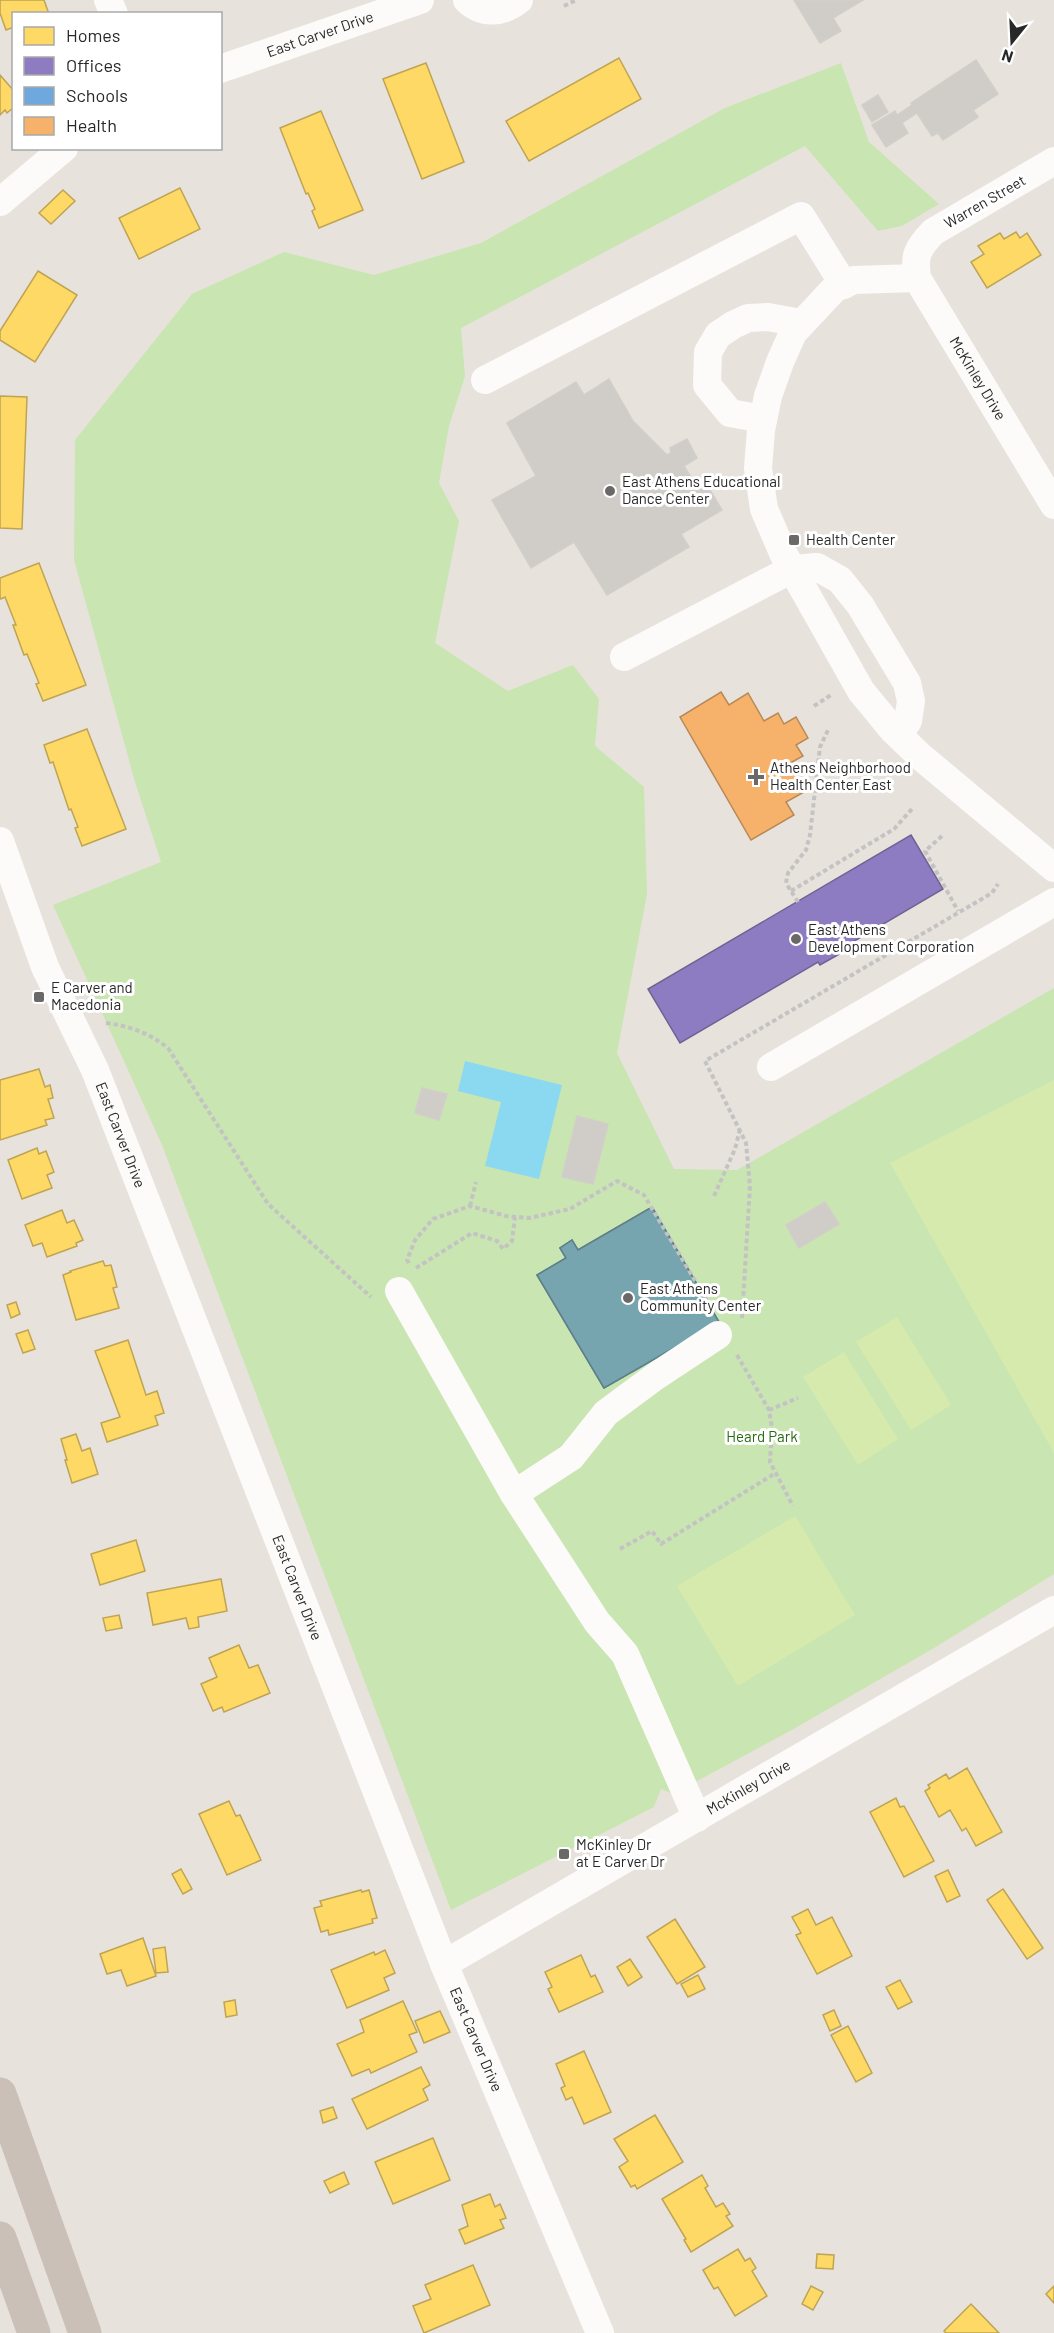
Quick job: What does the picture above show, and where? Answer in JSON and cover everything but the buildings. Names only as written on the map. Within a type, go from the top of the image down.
[{"type":"highway","points":[[0,2094],[85,2333]]},
{"type":"highway","points":[[0,2238],[34,2333]]},
{"type":"street","name":"East Carver Drive","points":[[222,68],[420,0]]},
{"type":"street","points":[[467,0],[489,11],[510,7],[519,0]]},
{"type":"street","points":[[0,202],[62,150]]},
{"type":"street","name":"Warren Street","points":[[917,278],[915,262],[919,247],[933,232],[1054,161]]},
{"type":"street","points":[[485,380],[801,216],[844,285]]},
{"type":"street","points":[[917,278],[854,280],[835,288],[793,333],[768,396],[763,419],[758,468],[764,509],[783,553],[861,691],[920,756],[1054,868]]},
{"type":"street","name":"McKinley Drive","points":[[917,278],[1054,505]]},
{"type":"street","points":[[763,419],[730,413],[706,385],[708,352],[718,335],[748,318],[768,317],[801,323]]},
{"type":"street","points":[[624,657],[792,569],[817,567],[840,580],[860,605],[907,683],[911,701],[909,721],[898,734]]},
{"type":"street","name":"East Carver Drive","points":[[0,841],[45,967],[94,1071],[444,1964],[600,2333]]},
{"type":"street","points":[[771,1067],[1054,902]]},
{"type":"street","points":[[406,1281],[514,1494],[597,1622],[625,1654],[697,1818]]},
{"type":"street","points":[[514,1494],[571,1457],[606,1413],[721,1331]]},
{"type":"street","name":"McKinley Drive","points":[[444,1964],[1054,1610]]},
{"type":"path","points":[[564,6],[576,0]]},
{"type":"path","points":[[814,706],[841,689]]},
{"type":"path","points":[[798,902],[786,883],[788,873],[806,850],[810,835],[820,747],[828,730]]},
{"type":"path","points":[[791,891],[894,829],[912,809]]},
{"type":"path","points":[[942,836],[925,851],[958,911]]},
{"type":"path","points":[[106,1023],[124,1025],[152,1035],[168,1048],[268,1204],[378,1303],[472,1233],[497,1241],[503,1250],[512,1241],[515,1217]]},
{"type":"path","points":[[714,1196],[735,1149],[740,1128]]},
{"type":"path","points":[[406,1281],[407,1260],[415,1240],[433,1219],[470,1206],[515,1217],[529,1218],[570,1209],[617,1181],[644,1195],[721,1331],[770,1410],[772,1428],[770,1462],[774,1474],[793,1506]]},
{"type":"path","points":[[470,1206],[476,1182]]},
{"type":"path","points":[[770,1410],[798,1398]]},
{"type":"path","points":[[620,1549],[652,1531],[661,1544],[774,1474]]},
{"type":"green space","name":"Heard Park","points":[[841,63],[869,142],[939,204],[902,226],[878,231],[805,146],[461,328],[465,376],[449,426],[439,483],[459,521],[435,643],[508,691],[573,665],[599,699],[595,746],[644,787],[647,894],[617,1053],[674,1169],[737,1170],[1054,988],[1054,1574],[934,1648],[790,1731],[673,1794],[661,1789],[654,1807],[451,1910],[162,1145],[53,905],[161,862],[135,782],[74,560],[75,440],[192,294],[284,252],[374,275],[481,243],[725,108]]},
{"type":"green space","points":[[1054,1080],[1054,1453],[890,1163]]},
{"type":"green space","points":[[897,1317],[951,1405],[911,1430],[856,1342]]},
{"type":"green space","points":[[844,1352],[898,1439],[858,1465],[803,1377]]},
{"type":"green space","points":[[795,1516],[855,1615],[738,1686],[677,1586]]},
{"type":"water","points":[[465,1061],[562,1085],[539,1179],[485,1166],[501,1102],[458,1091]]},
{"type":"place","name":"East Athens Educational Dance Center","points":[[610,491]]},
{"type":"place","name":"Health Center","points":[[794,540]]},
{"type":"place","name":"Athens Neighborhood Health Center East","points":[[756,777]]},
{"type":"place","name":"East Athens Development Corporation","points":[[796,939]]},
{"type":"place","name":"E Carver and Macedonia","points":[[39,997]]},
{"type":"place","name":"East Athens Community Center","points":[[628,1298]]},
{"type":"place","name":"McKinley Dr at E Carver Dr","points":[[564,1854]]}]
